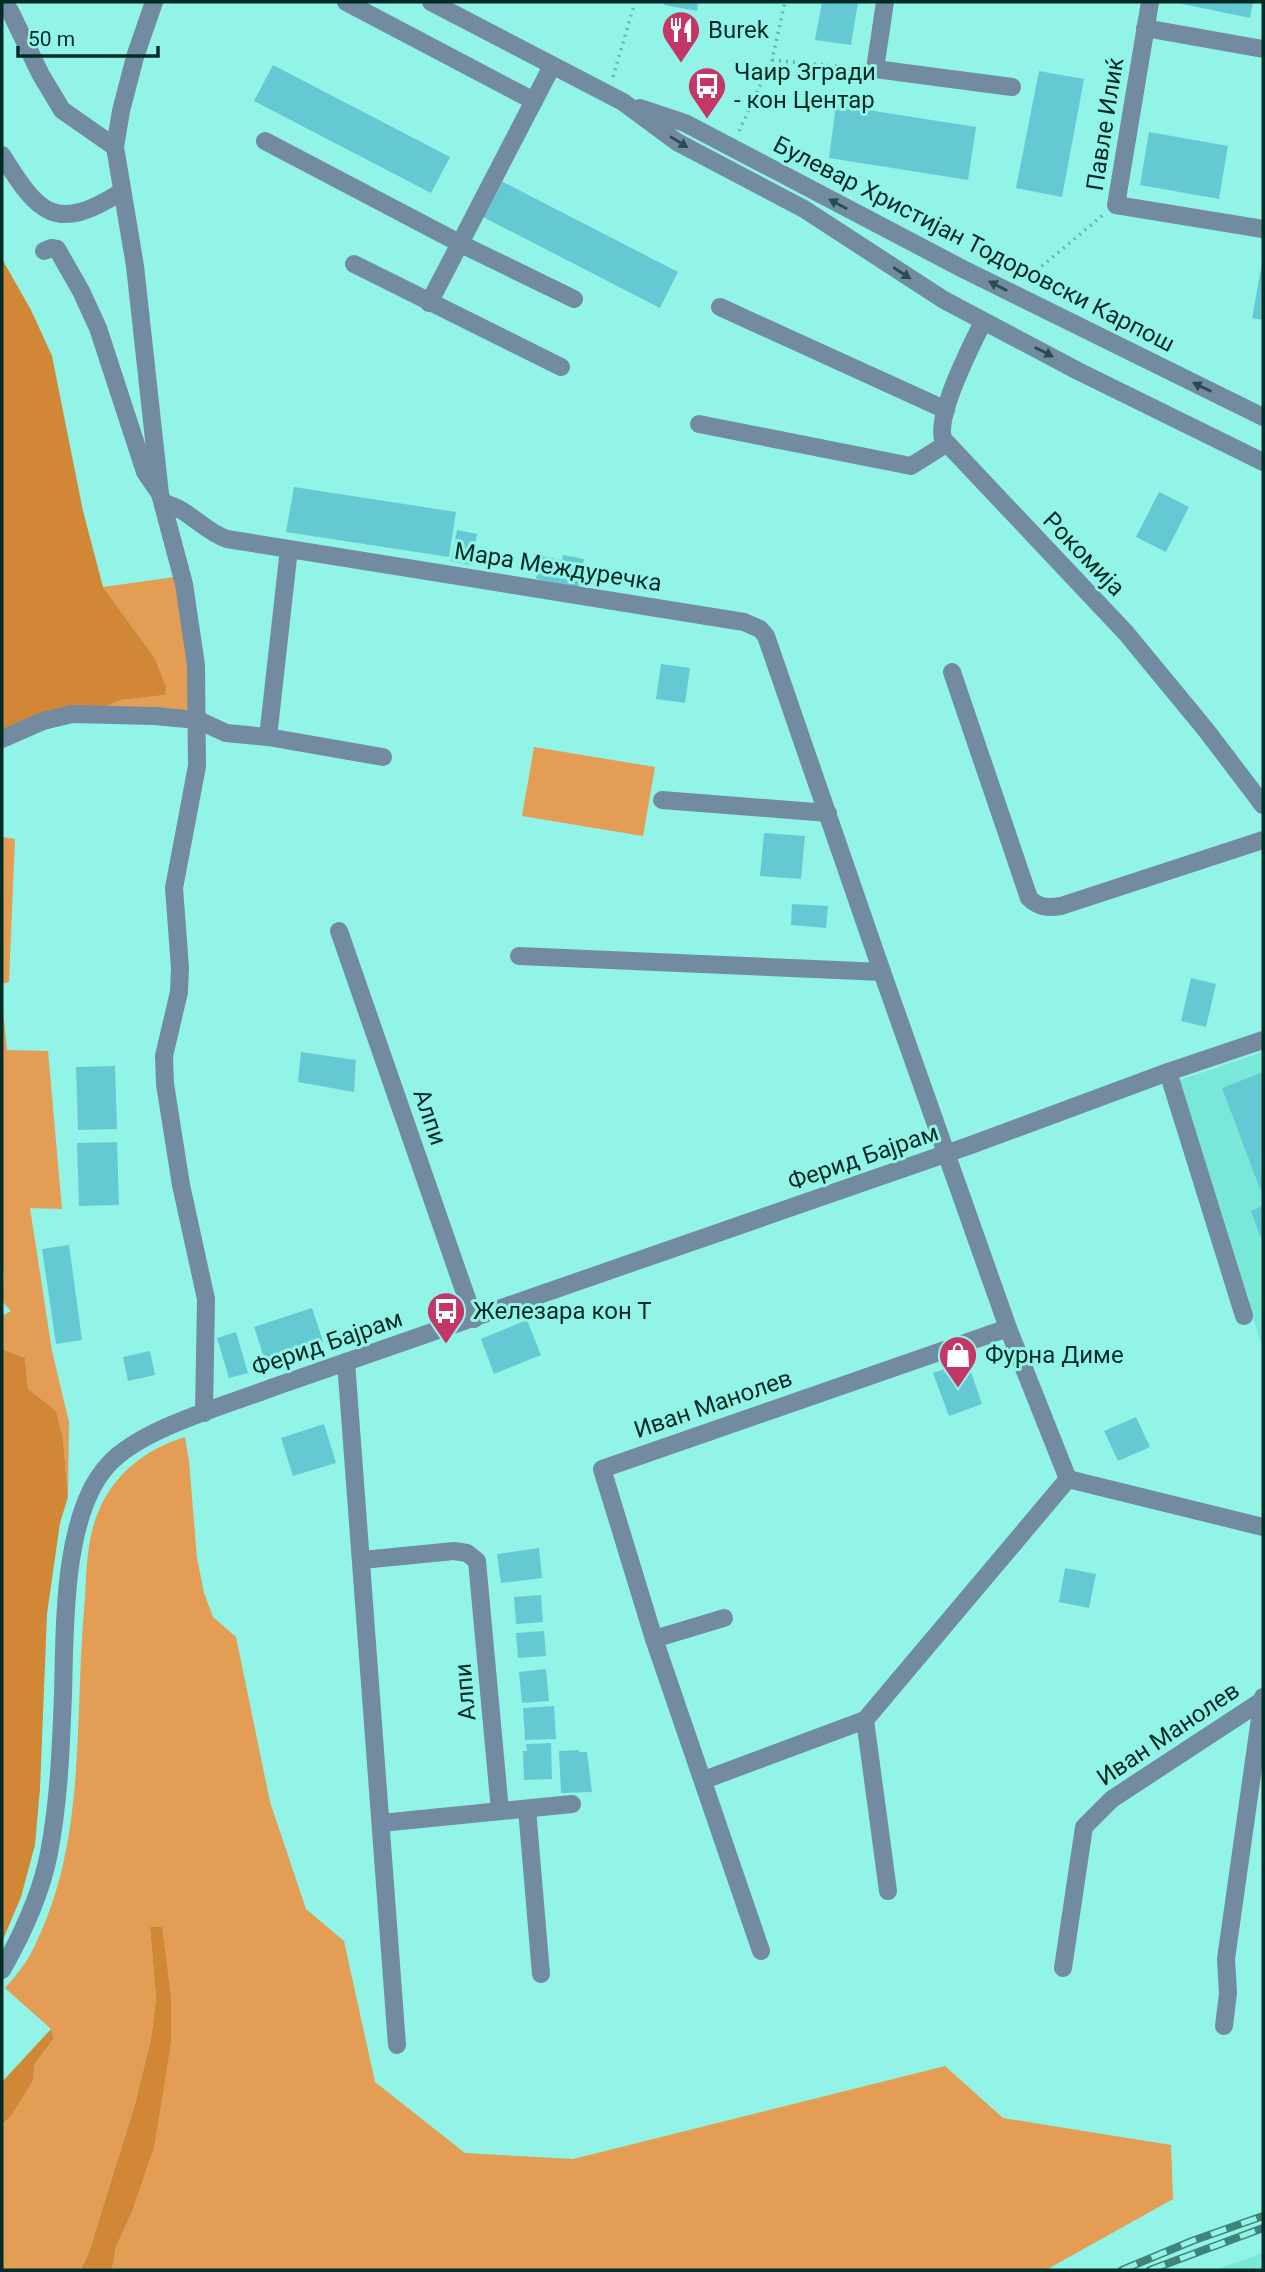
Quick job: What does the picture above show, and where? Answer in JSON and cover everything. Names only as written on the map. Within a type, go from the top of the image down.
[{"type":"street","points":[[2,2],[10,12],[41,75],[62,110],[115,147]]},
{"type":"street","points":[[154,2],[135,57],[115,147],[135,266],[161,499],[184,584],[196,665],[197,766],[174,888],[180,968],[179,992],[164,1056],[165,1084],[181,1185],[206,1299],[208,1318],[204,1413]]},
{"type":"street","points":[[346,2],[534,101]]},
{"type":"street","name":"Булевар Христијан Тодоровски Карпош","points":[[430,2],[615,98],[685,123],[1024,300],[1263,417]]},
{"type":"street","points":[[886,2],[875,69],[1012,87]]},
{"type":"street","name":"Павле Илиќ","points":[[1150,2],[1116,205],[1263,229]]},
{"type":"street","name":"Павле Илиќ","points":[[1145,28],[1263,49]]},
{"type":"street","points":[[429,303],[552,66]]},
{"type":"street","name":"Булевар Христијан Тодоровски Карпош","points":[[615,98],[677,142],[804,209],[944,300],[1263,462]]},
{"type":"street","points":[[265,141],[461,244],[574,299]]},
{"type":"street","points":[[2,155],[35,201],[55,213],[65,215],[88,212],[121,192]]},
{"type":"street","points":[[44,251],[51,248],[60,253],[81,291],[107,351],[145,472],[161,499]]},
{"type":"street","points":[[354,264],[561,367]]},
{"type":"street","points":[[720,307],[946,410]]},
{"type":"street","points":[[699,424],[911,466],[946,444],[941,433],[946,410],[983,321]]},
{"type":"street","name":"Рокомија","points":[[946,444],[1126,633],[1206,730],[1263,805]]},
{"type":"street","name":"Мара Междуречка","points":[[161,499],[183,511],[216,536],[752,625],[760,629],[771,643],[881,972],[947,1153]]},
{"type":"street","points":[[268,737],[289,549]]},
{"type":"street","points":[[952,673],[1034,904],[1042,907],[1061,906],[1263,840]]},
{"type":"street","points":[[2,739],[43,721],[72,714],[154,716],[198,720],[226,733],[268,737],[383,757]]},
{"type":"street","points":[[662,800],[828,813]]},
{"type":"street","name":"Алпи","points":[[339,931],[474,1318]]},
{"type":"street","points":[[520,956],[881,972]]},
{"type":"street","name":"Ферид Бајрам","points":[[2,1969],[20,1938],[34,1905],[50,1852],[62,1716],[66,1602],[72,1556],[87,1498],[108,1464],[120,1454],[167,1426],[947,1153],[1168,1072],[1263,1041]]},
{"type":"street","points":[[1168,1072],[1244,1316]]},
{"type":"street","points":[[947,1153],[1008,1328],[1068,1479]]},
{"type":"street","name":"Иван Манолев","points":[[761,1951],[654,1639],[602,1469],[1008,1328]]},
{"type":"street","points":[[346,1362],[397,2045]]},
{"type":"street","points":[[1068,1479],[1263,1527]]},
{"type":"street","points":[[704,1780],[865,1720],[1068,1479]]},
{"type":"street","name":"Алпи","points":[[362,1560],[454,1551],[467,1553],[477,1561],[500,1811]]},
{"type":"street","points":[[654,1639],[724,1618]]},
{"type":"street","name":"Иван Манолев","points":[[1063,1968],[1084,1827],[1112,1799],[1263,1698]]},
{"type":"street","name":"Иван Манолев","points":[[1224,2025],[1228,1993],[1226,1959],[1263,1698]]},
{"type":"street","points":[[865,1720],[888,1892]]},
{"type":"street","points":[[381,1823],[572,1804]]},
{"type":"street","points":[[527,1809],[541,1974]]},
{"type":"path","points":[[615,98],[635,2]]},
{"type":"path","points":[[731,147],[772,60],[785,2]]},
{"type":"path","points":[[772,60],[875,69]]},
{"type":"path","points":[[1024,300],[1042,266],[1116,205]]},
{"type":"shaded area","points":[[2,259],[31,310],[52,356],[83,511],[103,587],[154,657],[166,687],[165,695],[121,700],[90,713],[2,739]]},
{"type":"shaded area","points":[[182,576],[198,720],[90,713],[121,700],[164,695],[154,657],[103,587]]},
{"type":"shaded area","points":[[534,747],[655,767],[643,836],[522,816]]},
{"type":"shaded area","points":[[2,837],[15,839],[9,982],[2,984]]},
{"type":"shaded area","points":[[2,1001],[7,1050],[48,1051],[62,1209],[30,1208],[52,1351],[69,1422],[68,1497],[63,1438],[56,1412],[28,1389],[25,1358],[2,1349],[2,1316],[11,1311],[2,1301]]},
{"type":"shaded area","points":[[1263,1052],[1263,1349],[1177,1081]]},
{"type":"shaded area","points":[[2,1349],[25,1358],[28,1389],[56,1411],[63,1438],[68,1497],[60,1523],[47,1614],[35,1845],[21,1897],[2,1942]]},
{"type":"shaded area","points":[[185,1437],[197,1558],[204,1593],[213,1617],[236,1637],[270,1802],[306,1909],[344,1941],[375,2082],[465,2153],[573,2159],[945,2066],[1003,2118],[1171,2145],[1173,2199],[1046,2270],[112,2270],[116,2247],[131,2214],[171,2043],[171,1994],[161,1927],[150,1928],[156,1998],[151,2039],[135,2104],[81,2270],[2,2270],[2,2125],[11,2116],[34,2065],[54,2038],[51,2029],[5,1988],[28,1959],[44,1925],[66,1849],[76,1770],[81,1650],[91,1534],[99,1510],[123,1474],[157,1448]]},
{"type":"shaded area","points":[[150,1927],[162,1927],[171,1995],[171,2043],[154,2147],[131,2214],[116,2247],[112,2270],[81,2270],[135,2104],[151,2039],[156,1998]]},
{"type":"shaded area","points":[[51,2029],[54,2038],[34,2065],[33,2080],[11,2116],[2,2125],[2,2082]]},
{"type":"shaded area","points":[[1263,2253],[1263,2270],[1214,2270]]},
{"type":"building","points":[[665,2],[698,2],[697,11],[664,5]]},
{"type":"building","points":[[822,2],[858,2],[851,45],[815,40]]},
{"type":"building","points":[[1173,2],[1253,2],[1250,18]]},
{"type":"building","points":[[273,65],[450,157],[431,193],[254,101]]},
{"type":"building","points":[[1039,71],[1084,79],[1062,197],[1016,188]]},
{"type":"building","points":[[836,105],[976,127],[968,180],[829,158]]},
{"type":"building","points":[[1149,132],[1228,146],[1219,199],[1140,185]]},
{"type":"building","points":[[501,181],[678,272],[660,308],[483,217]]},
{"type":"building","points":[[1263,263],[1263,320],[1252,318]]},
{"type":"building","points":[[294,487],[456,512],[449,557],[286,532]]},
{"type":"building","points":[[1159,492],[1189,507],[1166,552],[1136,537]]},
{"type":"building","points":[[457,530],[477,534],[471,565],[451,561]]},
{"type":"building","points":[[563,555],[584,559],[579,587],[536,579],[541,556],[562,560]]},
{"type":"building","points":[[661,664],[690,668],[685,703],[656,699]]},
{"type":"building","points":[[764,833],[805,836],[801,879],[760,876]]},
{"type":"building","points":[[792,904],[828,906],[826,928],[791,925]]},
{"type":"building","points":[[1191,978],[1216,984],[1206,1027],[1181,1021]]},
{"type":"building","points":[[301,1052],[356,1060],[354,1092],[298,1082]]},
{"type":"building","points":[[115,1066],[117,1129],[78,1130],[76,1067]]},
{"type":"building","points":[[1263,1072],[1263,1197],[1222,1088]]},
{"type":"building","points":[[117,1142],[119,1205],[79,1206],[77,1143]]},
{"type":"building","points":[[1263,1206],[1263,1244],[1251,1211]]},
{"type":"building","points":[[69,1245],[82,1340],[56,1344],[42,1249]]},
{"type":"building","points":[[312,1308],[323,1341],[265,1360],[254,1327]]},
{"type":"building","points":[[527,1320],[541,1355],[494,1374],[481,1339]]},
{"type":"building","points":[[236,1332],[248,1373],[229,1378],[217,1338]]},
{"type":"building","points":[[150,1351],[155,1375],[128,1381],[123,1357]]},
{"type":"building","name":"Фурна Диме","points":[[967,1361],[982,1404],[949,1416],[933,1373]]},
{"type":"building","points":[[1136,1417],[1150,1447],[1118,1461],[1104,1431]]},
{"type":"building","points":[[324,1424],[336,1463],[293,1476],[281,1438]]},
{"type":"building","points":[[539,1548],[542,1578],[501,1583],[497,1554]]},
{"type":"building","points":[[1065,1568],[1096,1574],[1089,1608],[1059,1602]]},
{"type":"building","points":[[541,1595],[543,1622],[516,1624],[514,1597]]},
{"type":"building","points":[[544,1631],[546,1656],[518,1658],[516,1633]]},
{"type":"building","points":[[546,1669],[549,1701],[522,1703],[519,1672]]},
{"type":"building","points":[[554,1706],[556,1739],[525,1740],[523,1708]]},
{"type":"building","points":[[551,1743],[552,1779],[524,1780],[523,1751],[527,1751],[526,1744]]},
{"type":"building","points":[[559,1751],[587,1752],[592,1792],[561,1793]]},
{"type":"railway","points":[[1122,2270],[1263,2216]]},
{"type":"railway","points":[[1150,2270],[1263,2228]]},
{"type":"place","name":"Burek","points":[[681,64]]},
{"type":"place","name":"Чаир Згради - кон Центар","points":[[707,120]]},
{"type":"place","name":"Железара кон Т","points":[[446,1345]]},
{"type":"place","name":"Фурна Диме","points":[[958,1389]]}]
